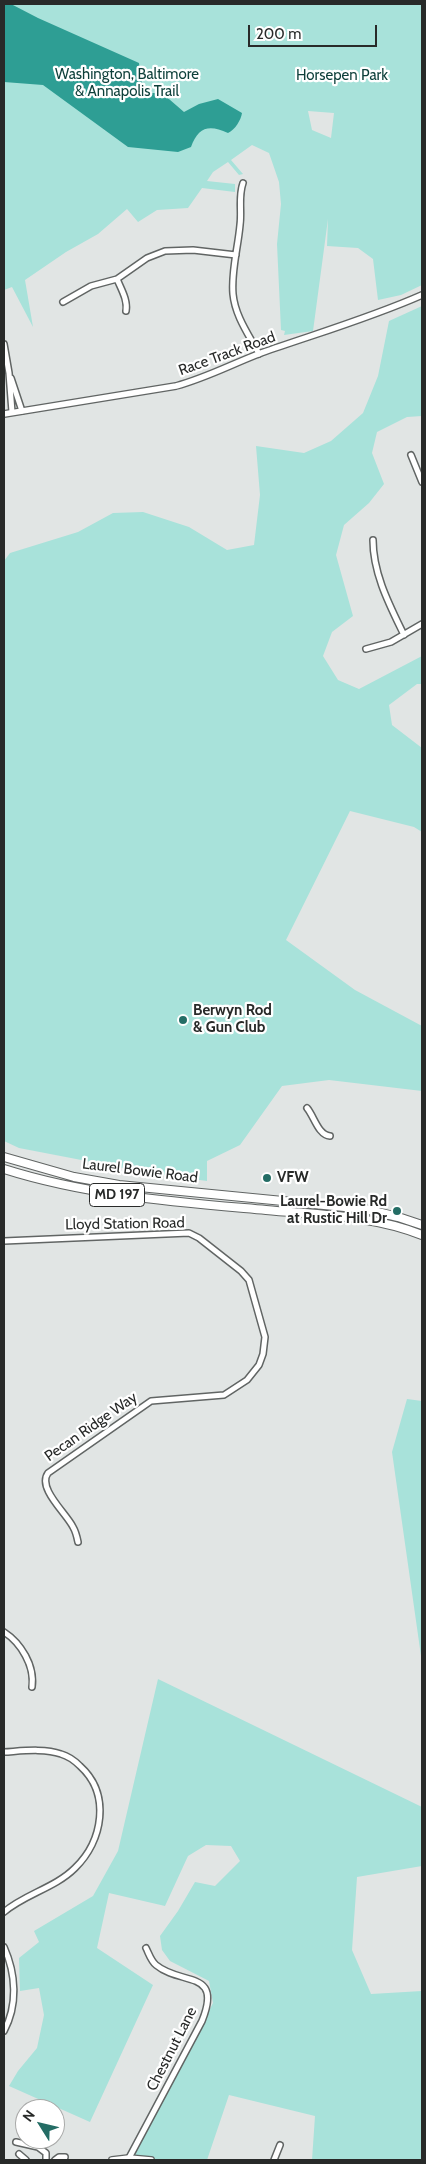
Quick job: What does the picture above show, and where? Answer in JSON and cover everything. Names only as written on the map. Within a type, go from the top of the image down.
[{"type":"main road","name":"Laurel Bowie Road","points":[[4,1157],[74,1177],[119,1185],[365,1209],[398,1216],[422,1225]]},
{"type":"main road","name":"Laurel Bowie Road","points":[[4,1169],[62,1185],[122,1195],[361,1218],[422,1235]]},
{"type":"street","points":[[243,183],[239,196],[241,216],[232,286],[234,301],[243,325],[259,354]]},
{"type":"street","points":[[63,302],[92,286],[117,279],[147,258],[165,251],[194,250],[236,255]]},
{"type":"street","points":[[117,279],[127,306],[126,311]]},
{"type":"street","name":"Race Track Road","points":[[4,414],[176,386],[210,375],[259,354],[386,310],[422,295]]},
{"type":"street","points":[[4,344],[9,373],[12,412]]},
{"type":"street","points":[[9,373],[22,411]]},
{"type":"street","points":[[410,455],[422,482]]},
{"type":"street","points":[[373,540],[373,554],[384,591],[404,635]]},
{"type":"street","points":[[366,649],[391,642],[422,624]]},
{"type":"street","points":[[307,1108],[321,1132],[326,1136],[330,1136]]},
{"type":"street","name":"Lloyd Station Road","points":[[4,1241],[189,1234],[199,1238],[244,1274],[249,1280],[261,1319]]},
{"type":"street","name":"Pecan Ridge Way","points":[[78,1542],[73,1526],[47,1489],[44,1480],[48,1473],[151,1401],[224,1394],[238,1387],[252,1375],[262,1359],[265,1337],[261,1319]]},
{"type":"street","points":[[4,1632],[22,1650],[33,1679],[32,1686]]},
{"type":"street","points":[[4,1752],[45,1751],[62,1754],[77,1764],[89,1776],[97,1788],[101,1807],[94,1840],[76,1868],[60,1880],[25,1897],[4,1912]]},
{"type":"street","points":[[4,1947],[11,1966],[14,1989],[12,2008],[4,2031]]},
{"type":"street","name":"Chestnut Lane","points":[[129,2158],[192,2041],[208,2003],[208,1994],[200,1983],[160,1968],[153,1962],[146,1948]]},
{"type":"street","points":[[274,2160],[280,2145]]},
{"type":"street","points":[[41,2149],[46,2153],[46,2160]]},
{"type":"street","points":[[19,2154],[26,2160]]},
{"type":"street","points":[[55,2160],[59,2157],[65,2157]]},
{"type":"street","points":[[112,2160],[129,2158],[151,2160]]},
{"type":"green space","name":"Washington, Baltimore & Annapolis Trail","points":[[4,4],[422,4],[422,285],[401,295],[378,300],[373,259],[358,248],[327,246],[328,219],[313,331],[284,335],[285,331],[281,330],[277,244],[281,204],[279,182],[269,153],[252,145],[231,160],[243,174],[239,175],[228,162],[213,172],[207,181],[235,184],[235,192],[202,188],[188,208],[157,210],[138,222],[127,209],[98,234],[66,252],[25,280],[33,327],[12,287],[4,290]],"holes":[[[308,111],[334,113],[331,138],[312,130]]]},
{"type":"green space","points":[[422,306],[422,416],[407,417],[377,432],[372,453],[384,484],[369,503],[344,525],[336,555],[353,616],[332,632],[323,656],[338,680],[359,689],[422,656],[422,684],[417,684],[389,705],[392,725],[422,748],[422,832],[414,827],[350,811],[286,940],[355,990],[422,1026],[422,1091],[329,1080],[282,1086],[240,1145],[207,1161],[207,1181],[149,1173],[19,1148],[4,1141],[4,561],[10,553],[78,532],[113,513],[143,512],[189,527],[227,550],[254,545],[260,495],[256,446],[304,453],[331,441],[363,413],[378,376],[389,321]]},
{"type":"green space","points":[[407,1399],[422,1401],[422,1663],[392,1452]]},
{"type":"green space","points":[[158,1679],[422,1807],[422,1866],[357,1877],[352,1950],[371,1994],[422,1991],[422,2160],[312,2160],[315,2116],[229,2095],[207,2160],[132,2160],[213,2003],[209,1981],[170,1961],[162,1950],[160,1936],[178,1911],[195,1882],[215,1886],[240,1861],[231,1846],[206,1845],[188,1856],[165,1906],[109,1893],[97,1948],[153,1985],[90,2122],[65,2111],[65,2099],[38,2099],[9,2086],[18,2071],[37,2048],[44,2015],[39,1988],[20,1991],[19,1958],[39,1942],[34,1931],[93,1896],[118,1851]]},
{"type":"shaded area","points":[[4,4],[11,4],[139,63],[144,90],[150,93],[162,93],[184,112],[199,104],[218,99],[242,113],[239,122],[228,133],[210,128],[205,129],[197,135],[191,147],[178,152],[128,147],[43,85],[4,82]]},
{"type":"place","name":"Berwyn Rod & Gun Club","points":[[183,1020]]},
{"type":"place","name":"VFW","points":[[267,1178]]},
{"type":"place","name":"Laurel-Bowie Rd at Rustic Hill Dr","points":[[397,1211]]},
{"type":"park label","name":"Horsepen Park","points":[[342,76]]}]
